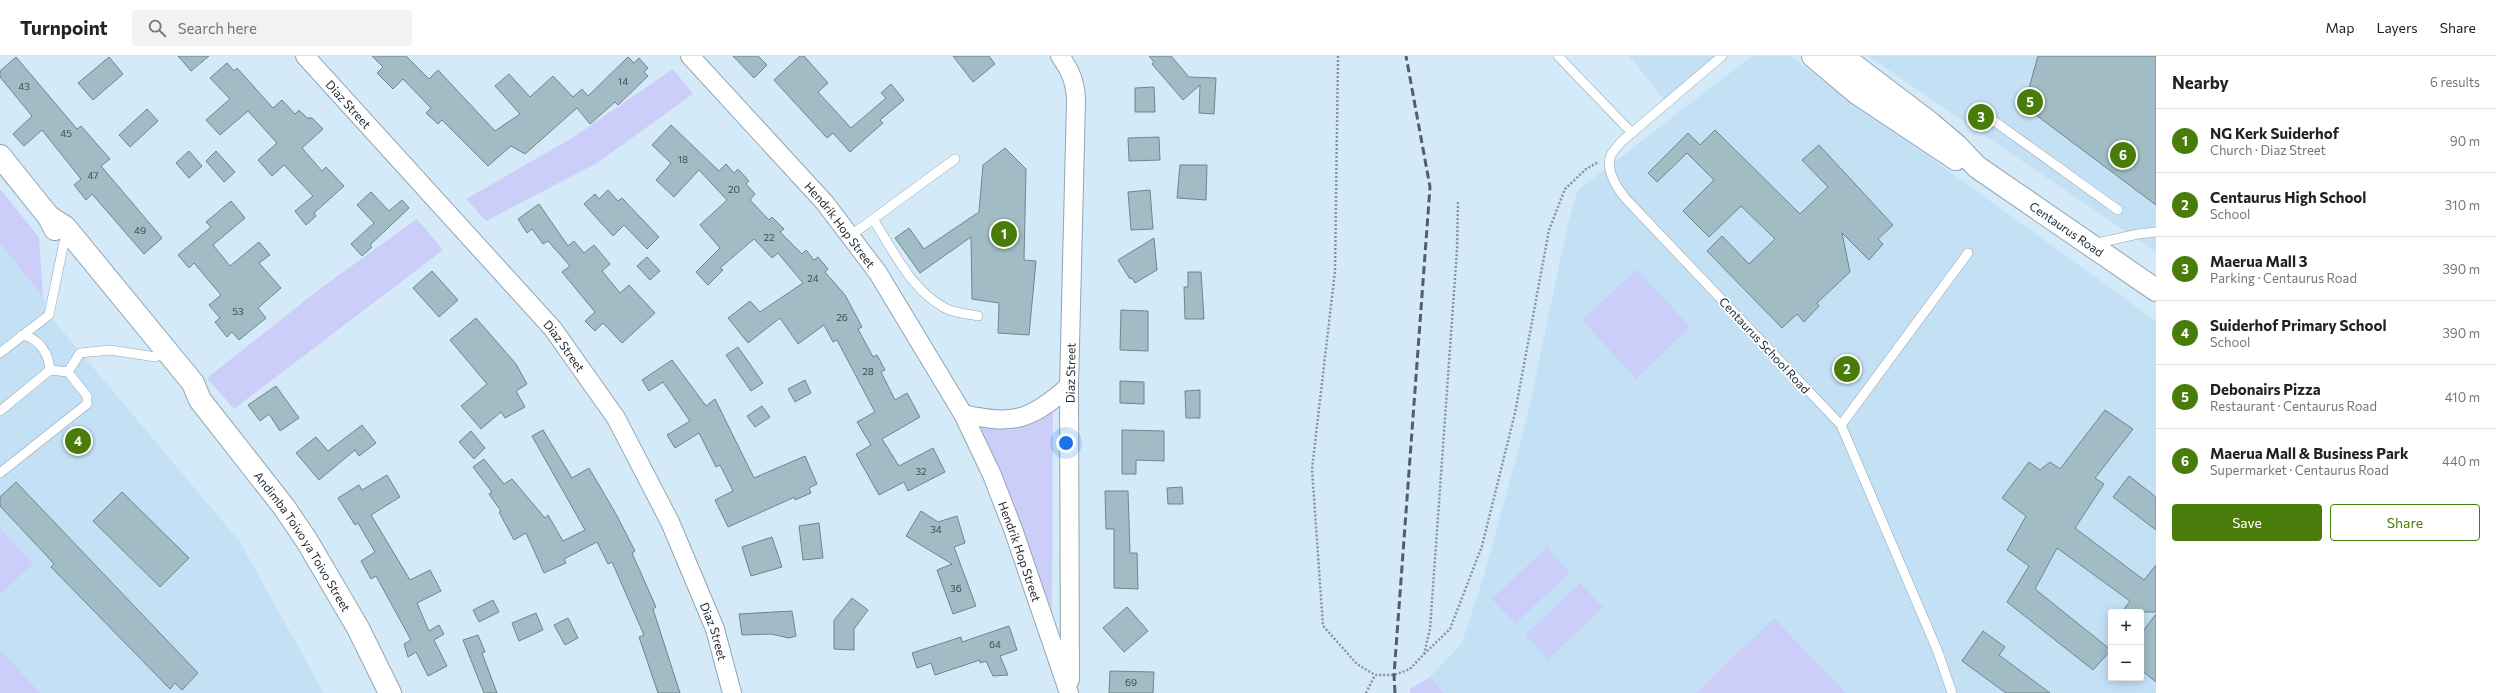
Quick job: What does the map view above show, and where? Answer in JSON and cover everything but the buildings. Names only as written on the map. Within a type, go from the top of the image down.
[{"type":"street","name":"Diaz Street","points":[[306,56],[553,329],[616,418],[670,522],[688,564],[715,629],[732,693]]},
{"type":"street","name":"Hendrik Hop Street","points":[[690,56],[825,202],[878,273],[963,414],[992,475],[1013,529],[1069,693]]},
{"type":"street","name":"Diaz Street","points":[[1060,56],[1071,73],[1076,87],[1069,386],[1069,693]]},
{"type":"street","name":"Centaurus Road","points":[[1813,56],[1857,93],[1900,124],[1949,156],[1977,167]]},
{"type":"street","name":"Centaurus Road","points":[[1842,56],[1936,128],[1977,167],[2156,290]]},
{"type":"street","name":"Andimba Toivo ya Toivo Street","points":[[0,156],[49,217],[64,242],[156,357],[186,393],[200,400]]},
{"type":"street","name":"Andimba Toivo ya Toivo Street","points":[[49,217],[65,227],[140,316],[193,383],[200,400],[284,507],[307,541],[358,628],[390,693]]},
{"type":"street","points":[[963,414],[1004,421],[1030,414],[1050,403],[1069,386]]},
{"type":"lane","points":[[1558,56],[1632,133]]},
{"type":"lane","points":[[1611,155],[1632,133],[1722,56]]},
{"type":"lane","points":[[1980,111],[2118,210]]},
{"type":"lane","name":"Centaurus School Road","points":[[1611,155],[1610,172],[1616,188],[1841,425],[1938,652],[1952,693]]},
{"type":"lane","points":[[850,236],[955,159]]},
{"type":"lane","points":[[873,219],[914,283],[927,295],[946,308],[978,316]]},
{"type":"lane","points":[[2091,244],[2138,234],[2156,232]]},
{"type":"lane","points":[[0,353],[49,314],[64,242]]},
{"type":"lane","points":[[1841,425],[1968,253]]},
{"type":"lane","points":[[22,335],[32,337],[40,345],[49,359],[50,370]]},
{"type":"lane","points":[[68,372],[80,353],[110,350],[156,357]]},
{"type":"lane","points":[[0,411],[50,370],[68,372],[87,396],[87,404],[0,473]]},
{"type":"path","points":[[1338,56],[1335,271],[1312,469],[1324,626],[1357,664],[1375,675],[1394,676],[1410,669],[1450,630],[1482,546],[1515,413],[1549,230],[1565,189],[1586,169],[1611,155]]},
{"type":"path","points":[[1424,654],[1431,621],[1457,258],[1458,202]]},
{"type":"path","points":[[1366,693],[1375,675]]},
{"type":"shaded area","points":[[1629,56],[1716,56],[1664,100]]},
{"type":"shaded area","points":[[1752,56],[1790,56],[2156,321],[2156,693],[1444,693],[1430,677],[1462,643],[1485,572],[1527,418],[1568,223],[1578,190]]},
{"type":"shaded area","points":[[1868,56],[2156,56],[2156,252]]},
{"type":"shaded area","points":[[673,69],[693,94],[597,163],[486,221],[466,199],[572,138]]},
{"type":"shaded area","points":[[0,189],[39,237],[43,297],[0,243]]},
{"type":"shaded area","points":[[417,219],[443,250],[234,409],[207,378],[321,288]]},
{"type":"shaded area","points":[[0,243],[43,297],[49,315],[240,542],[324,693],[0,693]]},
{"type":"shaded area","points":[[1637,269],[1690,327],[1636,379],[1582,320]]},
{"type":"shaded area","points":[[1053,407],[1052,613],[1013,501],[980,426],[1009,430]]},
{"type":"shaded area","points":[[0,528],[33,563],[0,595]]},
{"type":"shaded area","points":[[1547,547],[1570,572],[1515,624],[1492,599]]},
{"type":"shaded area","points":[[1580,583],[1603,607],[1548,660],[1525,635]]},
{"type":"shaded area","points":[[1774,618],[1846,693],[1696,693]]},
{"type":"shaded area","points":[[0,650],[40,693],[0,693]]},
{"type":"shaded area","points":[[1430,677],[1444,693],[1410,693],[1410,689]]},
{"type":"railway","points":[[1395,693],[1394,675],[1430,187],[1406,56]]},
{"type":"place","name":"Debonairs Pizza","points":[[2030,102]]},
{"type":"place","name":"Maerua Mall 3","points":[[1981,117]]},
{"type":"place","name":"Maerua Mall & Business Park","points":[[2123,155]]},
{"type":"place","name":"NG Kerk Suiderhof","points":[[1004,234]]},
{"type":"place","name":"Centaurus High School","points":[[1847,369]]},
{"type":"place","name":"Suiderhof Primary School","points":[[78,441]]}]
